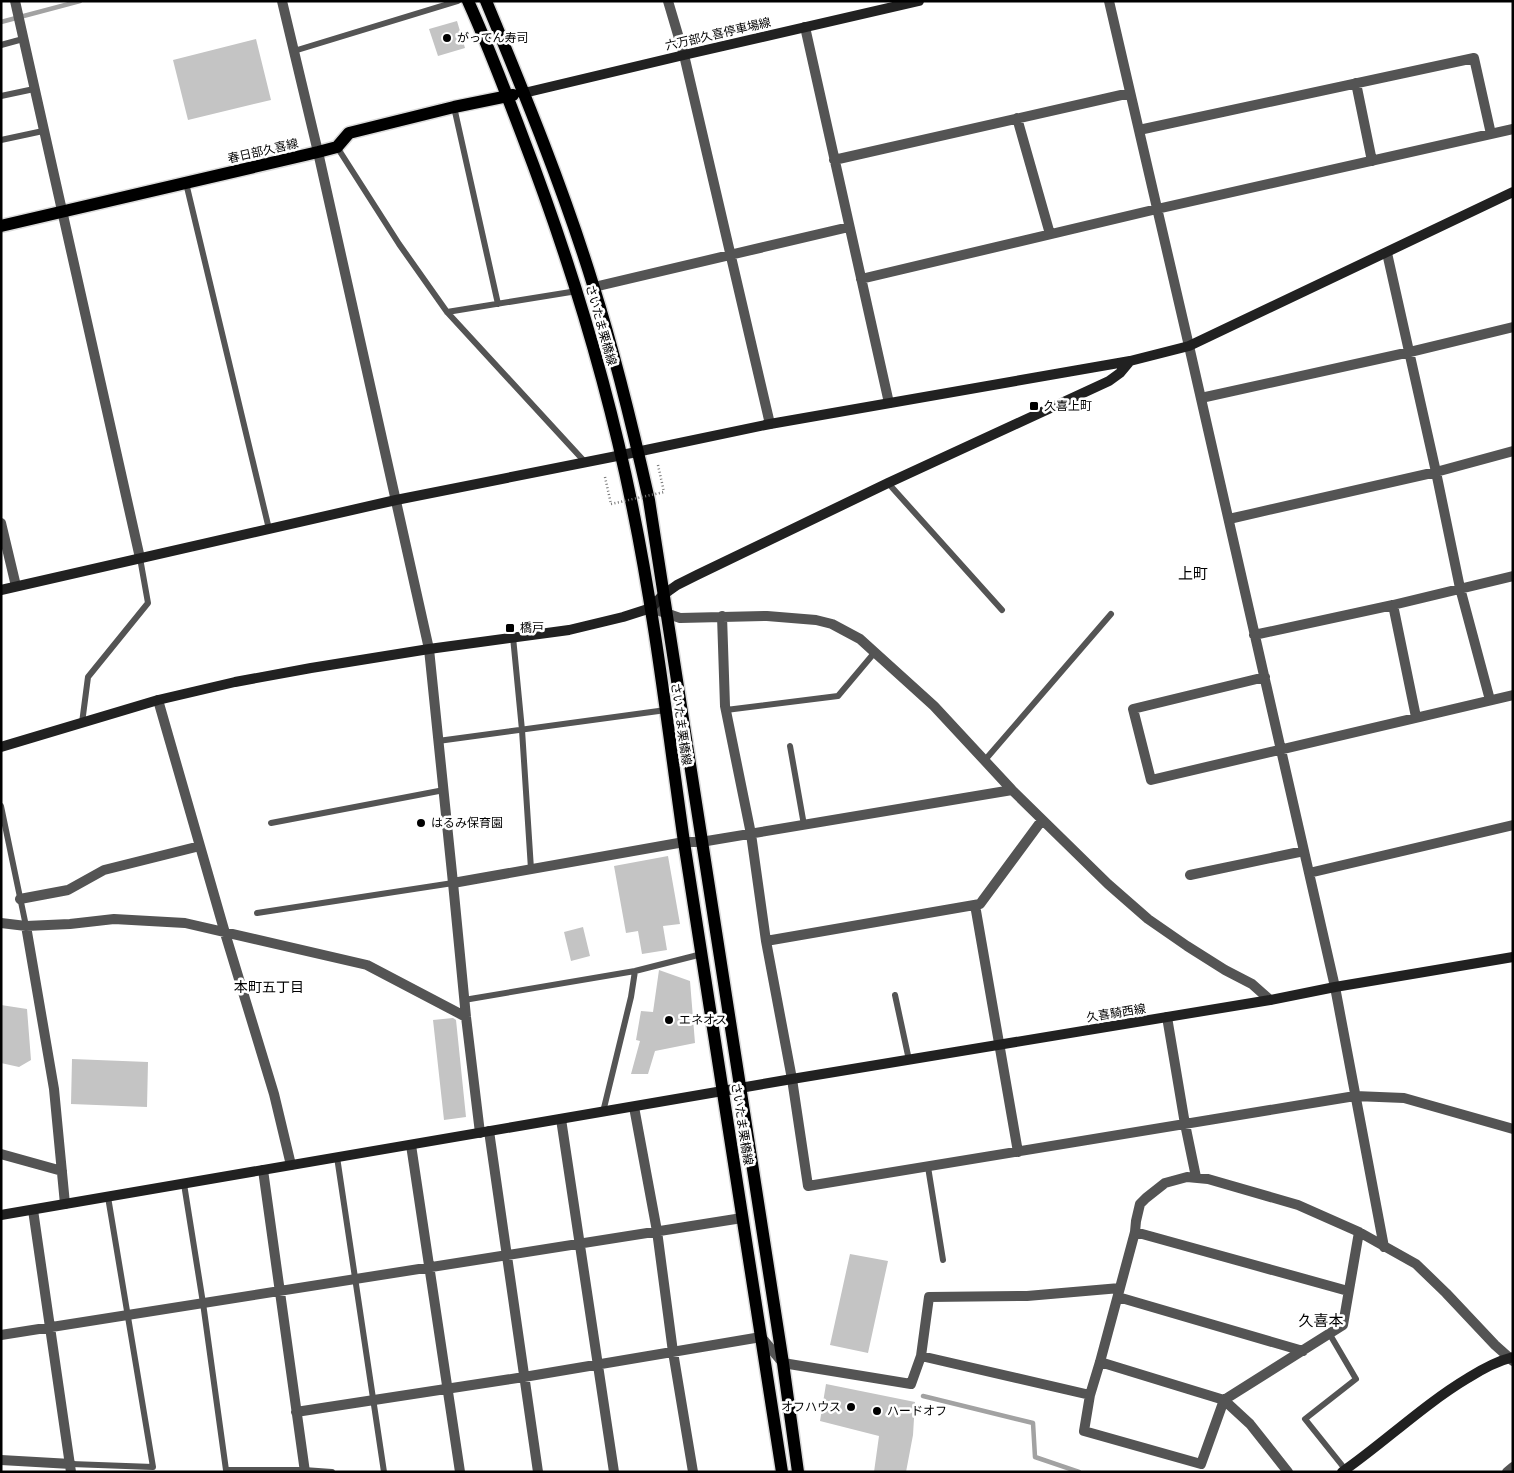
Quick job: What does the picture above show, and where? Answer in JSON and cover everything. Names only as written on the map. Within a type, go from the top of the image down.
[{"type":"main road","name":"さいたま栗橋線","points":[[468,1],[541,185],[577,291],[622,455],[651,608],[684,842],[782,1472]]},
{"type":"main road","name":"さいたま栗橋線","points":[[486,1],[558,181],[594,287],[618,370],[638,452],[655,534],[701,842],[783,1363],[798,1472]]},
{"type":"main road","points":[[337,148],[349,132],[454,107],[524,93]]},
{"type":"main road","name":"春日部久喜線","points":[[1,226],[337,148]]},
{"type":"street","points":[[15,1],[61,213],[140,558]]},
{"type":"street","points":[[282,1],[318,152],[429,649],[466,1017],[507,1255],[538,1472]]},
{"type":"street","points":[[668,1],[684,55],[770,424]]},
{"type":"street","name":"六万部久喜停車場線","points":[[524,93],[805,26],[919,1]]},
{"type":"street","points":[[1109,1],[1335,987],[1384,1247]]},
{"type":"street","points":[[805,26],[889,403]]},
{"type":"street","points":[[1139,130],[1474,58],[1491,134]]},
{"type":"street","points":[[1356,83],[1372,160]]},
{"type":"street","points":[[834,160],[1130,93]]},
{"type":"street","points":[[1017,118],[1050,234]]},
{"type":"street","points":[[860,279],[1157,209],[1513,129]]},
{"type":"street","points":[[1,590],[396,500],[770,424],[1130,361],[1189,346],[1513,192]]},
{"type":"street","points":[[594,287],[849,227]]},
{"type":"street","points":[[1387,253],[1460,588],[1490,700]]},
{"type":"street","points":[[1201,398],[1410,352],[1513,327]]},
{"type":"street","points":[[1,747],[158,700],[234,682],[429,649],[569,630],[651,608],[663,595],[677,585],[888,483],[1109,381],[1120,373],[1130,361]]},
{"type":"street","points":[[1229,519],[1436,472],[1513,451]]},
{"type":"street","points":[[1,523],[16,586]]},
{"type":"street","points":[[1254,635],[1513,576]]},
{"type":"street","points":[[1392,605],[1416,717]]},
{"type":"street","points":[[651,608],[680,618],[767,616],[816,620],[832,624],[860,639],[934,706],[1012,790],[1108,884],[1148,918],[1187,946],[1225,970],[1252,984],[1270,1000]]},
{"type":"street","points":[[722,616],[726,710],[751,834],[766,941],[792,1079],[808,1186],[1355,1096],[1404,1098],[1513,1128]]},
{"type":"street","points":[[1265,676],[1132,709],[1151,780],[1513,695]]},
{"type":"street","points":[[158,700],[225,933],[274,1094],[291,1165]]},
{"type":"street","points":[[453,883],[684,842],[701,842],[1012,790]]},
{"type":"street","points":[[766,941],[980,904],[1042,820]]},
{"type":"street","points":[[1309,872],[1513,825]]},
{"type":"street","points":[[20,899],[68,890],[104,870],[200,846]]},
{"type":"street","points":[[1190,875],[1304,852]]},
{"type":"street","points":[[975,905],[1018,1152]]},
{"type":"street","points":[[1,923],[26,926],[70,924],[114,918],[184,923],[367,965],[466,1017]]},
{"type":"street","points":[[26,926],[54,1089],[65,1204]]},
{"type":"street","name":"久喜騎西線","points":[[1,1215],[792,1079],[1270,1000],[1513,957]]},
{"type":"street","points":[[1167,1017],[1196,1177]]},
{"type":"street","points":[[634,1107],[657,1231],[673,1352],[693,1472]]},
{"type":"street","points":[[562,1119],[614,1472]]},
{"type":"street","points":[[411,1144],[460,1472]]},
{"type":"street","points":[[1,1154],[62,1171]]},
{"type":"street","points":[[263,1170],[304,1471]]},
{"type":"street","points":[[1344,1471],[1457,1384],[1486,1367],[1511,1359],[1416,1264],[1358,1232],[1298,1205],[1196,1177],[1187,1177],[1165,1183],[1140,1204],[1135,1232],[1090,1395],[1084,1431],[1201,1464],[1224,1400],[1343,1325],[1358,1232]]},
{"type":"street","points":[[1,1460],[71,1468],[33,1210]]},
{"type":"street","points":[[1,1335],[742,1218]]},
{"type":"street","points":[[1135,1232],[1348,1291]]},
{"type":"street","points":[[296,1412],[524,1378],[761,1337],[783,1363],[911,1384],[921,1356],[929,1297],[1027,1296],[1119,1292],[1303,1351]]},
{"type":"street","points":[[921,1356],[1090,1395]]},
{"type":"street","points":[[1100,1362],[1224,1400],[1250,1424],[1288,1472]]},
{"type":"street","points":[[1507,1472],[1513,1467]]},
{"type":"lane","points":[[294,51],[458,1]]},
{"type":"lane","points":[[1,45],[23,39]]},
{"type":"lane","points":[[1,96],[34,89]]},
{"type":"lane","points":[[454,107],[498,304]]},
{"type":"lane","points":[[1,140],[43,130]]},
{"type":"lane","points":[[337,148],[399,244],[447,312],[585,462]]},
{"type":"lane","points":[[186,183],[269,529]]},
{"type":"lane","points":[[447,312],[577,291]]},
{"type":"lane","points":[[888,483],[1002,610]]},
{"type":"lane","points":[[82,723],[88,677],[148,602],[140,558]]},
{"type":"lane","points":[[985,760],[1111,614]]},
{"type":"lane","points":[[513,637],[522,730],[531,869]]},
{"type":"lane","points":[[726,710],[838,696],[875,652]]},
{"type":"lane","points":[[438,741],[666,710]]},
{"type":"lane","points":[[790,746],[804,825]]},
{"type":"lane","points":[[271,823],[444,790]]},
{"type":"lane","points":[[1,806],[26,926]]},
{"type":"lane","points":[[257,913],[453,883]]},
{"type":"lane","points":[[464,1000],[635,970],[702,954]]},
{"type":"lane","points":[[603,1112],[631,998],[635,970]]},
{"type":"lane","points":[[895,994],[909,1060]]},
{"type":"lane","points":[[336,1157],[384,1472]]},
{"type":"lane","points":[[928,1167],[943,1260]]},
{"type":"lane","points":[[184,1184],[203,1303],[226,1470],[332,1472]]},
{"type":"lane","points":[[71,1468],[152,1467],[108,1197]]},
{"type":"lane","points":[[1330,1334],[1356,1379],[1305,1419],[1344,1471]]},
{"type":"path","points":[[605,477],[611,504],[664,492],[658,465]]},
{"type":"building","name":"がってん寿司","points":[[457,21],[465,48],[438,56],[429,29]]},
{"type":"building","points":[[256,39],[271,100],[188,120],[173,60]]},
{"type":"building","points":[[668,856],[680,924],[663,926],[667,950],[642,954],[638,931],[626,933],[614,866]]},
{"type":"building","points":[[583,927],[590,956],[571,961],[564,932]]},
{"type":"building","points":[[659,970],[690,981],[695,1043],[655,1051],[648,1074],[631,1074],[640,1041],[636,1040],[641,1011],[653,1012]]},
{"type":"building","points":[[1,1005],[27,1009],[31,1060],[19,1067],[1,1063]]},
{"type":"building","points":[[453,1018],[456,1020],[466,1117],[444,1120],[433,1020]]},
{"type":"building","points":[[72,1059],[148,1062],[147,1107],[71,1104]]},
{"type":"building","points":[[850,1254],[888,1261],[868,1353],[830,1345]]},
{"type":"building","points":[[826,1384],[915,1402],[913,1435],[906,1472],[874,1472],[879,1436],[820,1421]]},
{"type":"waterway","points":[[1,22],[80,1]]},
{"type":"waterway","points":[[923,1396],[1033,1423],[1035,1457],[1079,1472]]},
{"type":"place","name":"がってん寿司","points":[[447,38]]},
{"type":"place","name":"久喜上町","points":[[1034,406]]},
{"type":"place","name":"橋戸","points":[[510,628]]},
{"type":"place","name":"はるみ保育園","points":[[421,823]]},
{"type":"place","name":"エネオス","points":[[669,1020]]},
{"type":"place","name":"オフハウス","points":[[851,1407]]},
{"type":"place","name":"ハードオフ","points":[[877,1411]]},
{"type":"district","name":"上町","points":[[1193,574]]},
{"type":"district","name":"本町五丁目","points":[[269,987]]},
{"type":"district","name":"久喜本","points":[[1321,1321]]}]
